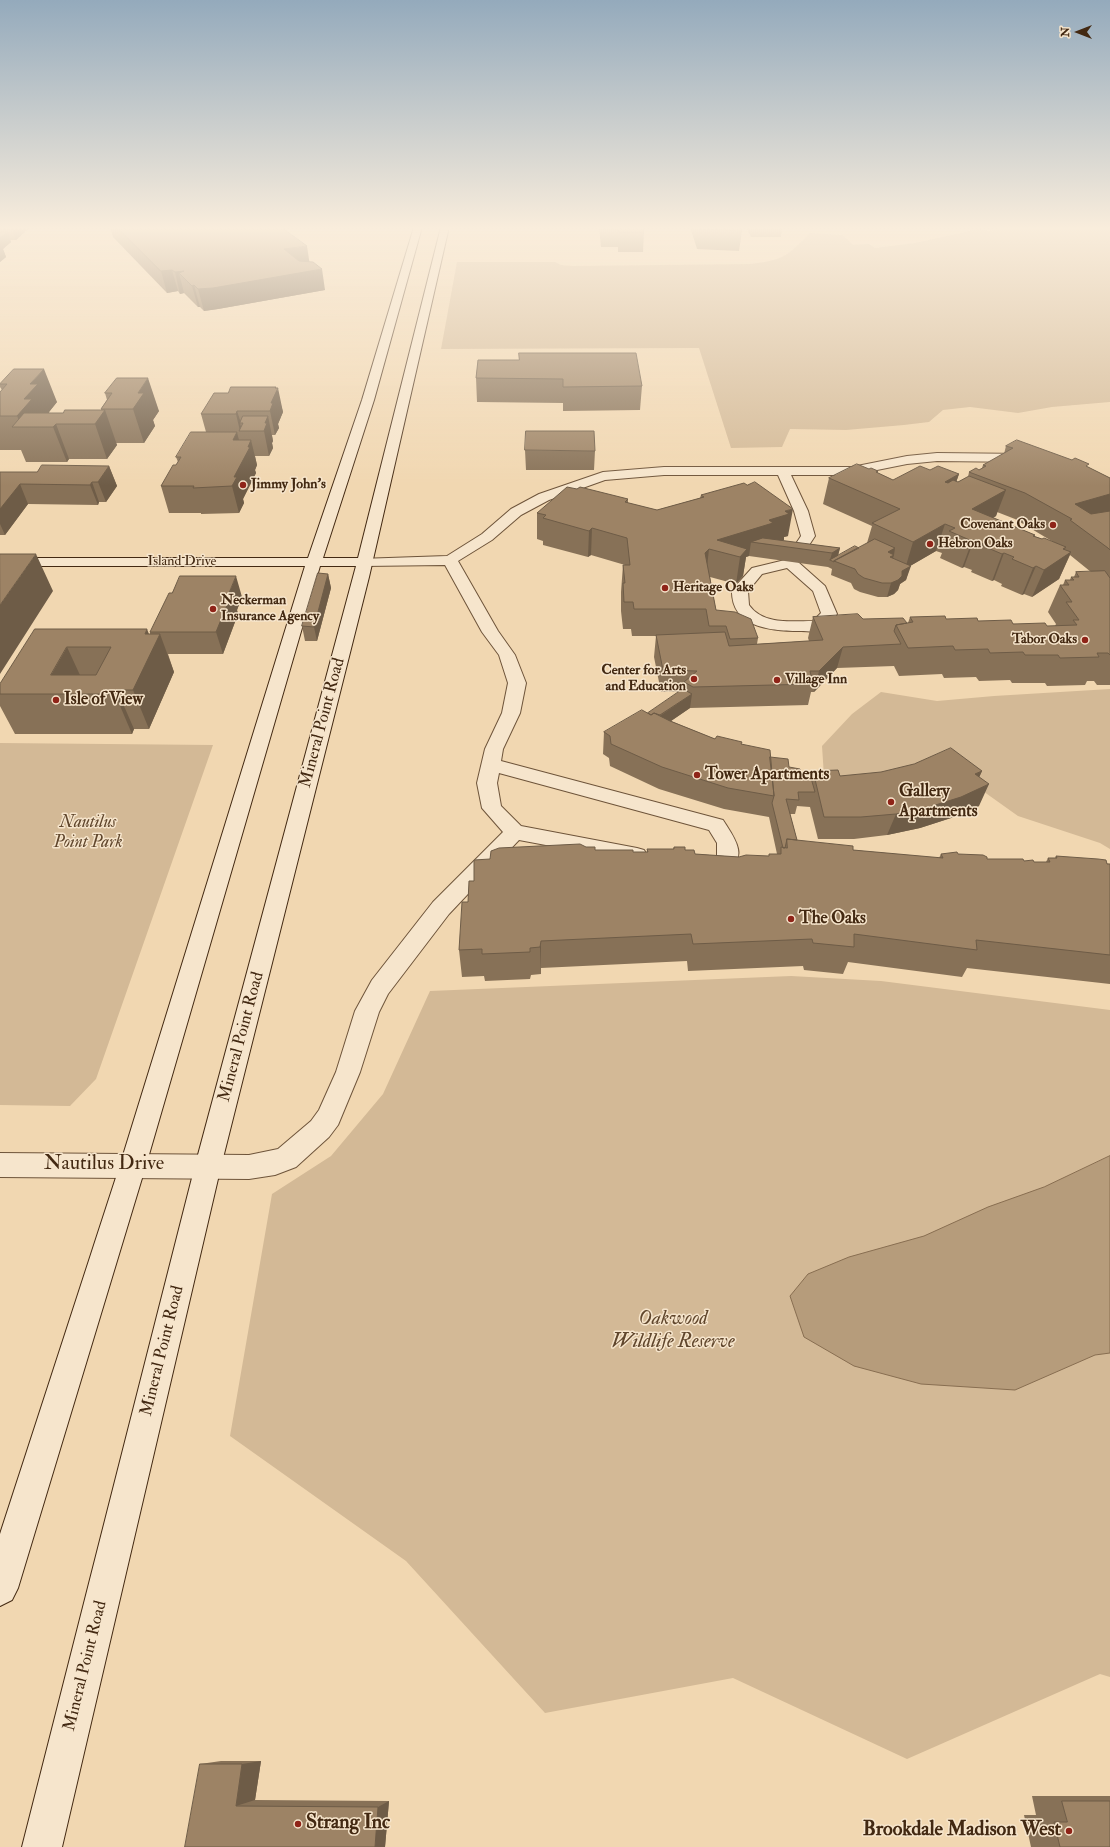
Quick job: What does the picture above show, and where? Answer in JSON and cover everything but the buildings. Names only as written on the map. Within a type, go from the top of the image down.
[{"type":"main road","points":[[0,1588],[134,1165],[314,562],[368,400],[393,313]]},
{"type":"main road","name":"Mineral Point Road","points":[[42,1847],[208,1166],[364,562],[424,313]]},
{"type":"main road","points":[[652,857],[556,841],[515,832],[492,808],[487,783],[494,749],[511,713],[517,683],[507,655],[490,632],[450,560],[487,537],[516,512],[544,497],[603,476],[664,471],[852,472],[907,460],[937,457],[1038,459]]},
{"type":"main road","points":[[783,471],[801,511],[808,536],[790,563],[757,571],[740,590],[740,605],[752,619],[783,626],[817,626],[829,614],[820,589],[790,563]]},
{"type":"main road","name":"Island Drive","points":[[0,562],[364,562],[450,560]]},
{"type":"main road","points":[[491,765],[716,825],[727,843],[728,860],[714,867],[683,862]]},
{"type":"main road","name":"Nautilus Drive","points":[[0,1166],[134,1165],[249,1167],[275,1163],[287,1158],[320,1129],[329,1117],[348,1072],[367,1011],[380,987],[441,908],[515,832]]},
{"type":"green space","points":[[448,313],[1110,313],[1110,402],[1052,407],[1018,413],[970,407],[943,410],[929,422],[846,430],[790,429],[782,447],[731,448],[699,348],[441,349]]},
{"type":"green space","points":[[1110,689],[1110,849],[1100,843],[1018,816],[942,762],[881,777],[824,776],[822,746],[852,714],[881,692],[937,701]]},
{"type":"green space","name":"Nautilus Point Park","points":[[0,743],[213,745],[96,1079],[70,1106],[0,1105]]},
{"type":"green space","name":"Oakwood Wildlife Reserve","points":[[791,976],[881,981],[1110,1010],[1110,1677],[1100,1674],[907,1759],[733,1678],[545,1713],[406,1561],[230,1436],[272,1194],[331,1156],[383,1094],[430,991]]},
{"type":"shaded area","points":[[1110,1156],[1110,1353],[1095,1355],[1015,1390],[921,1384],[854,1366],[804,1337],[790,1296],[808,1274],[849,1257],[924,1236],[988,1207],[1044,1187]]},
{"type":"place","name":"Jimmy John's","points":[[243,485]]},
{"type":"place","name":"Covenant Oaks","points":[[1053,525]]},
{"type":"place","name":"Hebron Oaks","points":[[930,544]]},
{"type":"place","name":"Heritage Oaks","points":[[665,588]]},
{"type":"place","name":"Neckerman Insurance Agency","points":[[213,609]]},
{"type":"place","name":"Tabor Oaks","points":[[1085,640]]},
{"type":"place","name":"Center for Arts and Education","points":[[694,679]]},
{"type":"place","name":"Village Inn","points":[[777,680]]},
{"type":"place","name":"Isle of View","points":[[56,700]]},
{"type":"place","name":"Tower Apartments","points":[[697,775]]},
{"type":"place","name":"Gallery Apartments","points":[[891,802]]},
{"type":"place","name":"The Oaks","points":[[791,919]]},
{"type":"place","name":"Strang Inc","points":[[298,1824]]},
{"type":"place","name":"Brookdale Madison West","points":[[1069,1831]]}]
